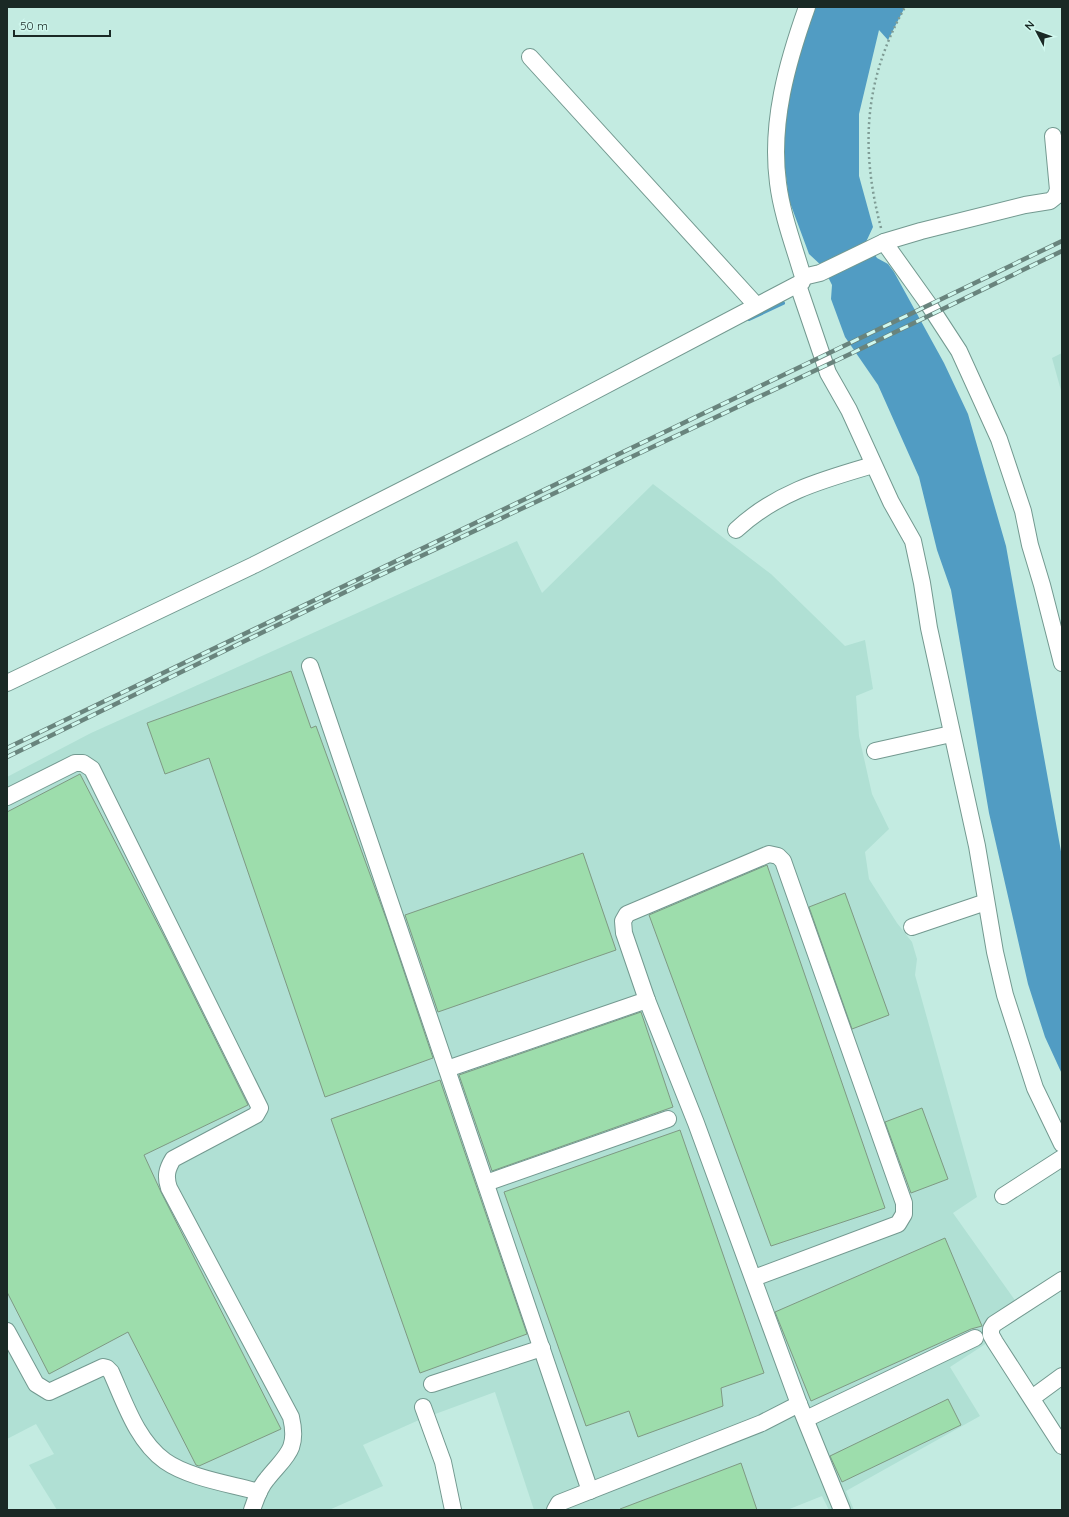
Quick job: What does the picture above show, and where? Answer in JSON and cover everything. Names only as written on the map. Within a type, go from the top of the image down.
[{"type":"street","points":[[807,7],[795,41],[778,109],[776,153],[778,182],[786,220],[801,281],[825,366],[849,410],[874,465],[913,541],[952,734],[977,846],[986,902],[1002,981],[1035,1088],[1062,1144]]},
{"type":"street","points":[[530,57],[756,305]]},
{"type":"street","points":[[7,684],[254,565],[530,425],[801,281],[880,245],[921,231],[1024,205],[1050,201],[1059,193],[1053,136]]},
{"type":"street","points":[[880,245],[929,305],[959,351],[999,439],[1023,511],[1030,545],[1062,663]]},
{"type":"street","points":[[736,530],[752,516],[793,491],[874,465]]},
{"type":"street","points":[[310,666],[590,1491]]},
{"type":"street","points":[[875,751],[952,734]]},
{"type":"street","points":[[7,797],[75,763],[84,763],[92,769],[260,1108],[256,1115],[173,1159],[168,1168],[166,1177],[169,1188],[291,1417],[294,1432],[291,1447],[285,1460],[267,1479],[259,1492],[252,1510]]},
{"type":"street","points":[[754,1278],[898,1224],[904,1214],[904,1203],[899,1188],[783,861],[778,856],[770,854],[627,914],[623,921],[624,933],[647,1000],[696,1123],[799,1404],[842,1510]]},
{"type":"street","points":[[912,927],[986,902]]},
{"type":"street","points":[[447,1069],[647,1000]]},
{"type":"street","points":[[486,1183],[668,1119]]},
{"type":"street","points":[[1003,1196],[1062,1158]]},
{"type":"street","points":[[1062,1280],[990,1328],[991,1335],[995,1342],[1062,1446]]},
{"type":"street","points":[[7,1331],[36,1384],[43,1390],[49,1392],[103,1367],[107,1368],[111,1372],[132,1420],[148,1444],[165,1461],[202,1477],[259,1492]]},
{"type":"street","points":[[806,1419],[975,1338]]},
{"type":"street","points":[[432,1384],[542,1348]]},
{"type":"street","points":[[1032,1398],[1062,1376]]},
{"type":"street","points":[[555,1510],[559,1503],[762,1423],[799,1404]]},
{"type":"street","points":[[423,1407],[443,1462],[454,1510]]},
{"type":"path","points":[[880,245],[869,172],[867,147],[870,113],[875,79],[882,55],[893,28],[905,7]]},
{"type":"shaded area","points":[[1062,353],[1062,394],[1052,358]]},
{"type":"shaded area","points":[[653,484],[771,574],[845,646],[865,640],[873,689],[856,696],[859,736],[872,794],[889,829],[865,852],[869,879],[897,923],[912,942],[917,959],[915,975],[977,1197],[953,1213],[1019,1306],[990,1341],[950,1367],[980,1416],[846,1491],[854,1510],[829,1510],[822,1496],[787,1510],[534,1510],[495,1392],[419,1420],[363,1445],[383,1486],[329,1510],[57,1510],[29,1465],[54,1454],[36,1424],[7,1439],[7,777],[91,733],[517,541],[542,593]]},
{"type":"water","points":[[815,7],[905,7],[888,40],[879,30],[859,114],[859,176],[873,227],[866,242],[877,258],[888,264],[894,272],[944,363],[968,414],[1006,546],[1062,857],[1062,1074],[1045,1037],[1028,984],[989,813],[951,590],[937,550],[919,477],[878,385],[845,337],[831,299],[832,285],[823,267],[809,254],[789,200],[782,145],[792,77]]},
{"type":"building","points":[[291,671],[311,728],[316,726],[387,921],[433,1058],[325,1097],[209,758],[165,774],[147,723]]},
{"type":"building","points":[[80,774],[165,938],[248,1105],[144,1155],[161,1192],[281,1429],[199,1466],[196,1465],[128,1332],[49,1374],[7,1292],[7,812]]},
{"type":"building","points":[[583,853],[616,950],[438,1012],[405,915]]},
{"type":"building","points":[[767,865],[885,1208],[771,1246],[649,915]]},
{"type":"building","points":[[845,893],[889,1015],[852,1029],[809,907]]},
{"type":"building","points":[[641,1012],[673,1107],[492,1171],[459,1075]]},
{"type":"building","points":[[440,1080],[527,1334],[420,1373],[331,1119]]},
{"type":"building","points":[[922,1108],[948,1179],[911,1193],[885,1122]]},
{"type":"building","points":[[680,1130],[764,1373],[721,1388],[723,1406],[638,1437],[629,1411],[586,1426],[504,1192]]},
{"type":"building","points":[[945,1238],[982,1326],[971,1329],[811,1401],[775,1312]]},
{"type":"building","points":[[948,1399],[961,1425],[842,1482],[830,1456]]},
{"type":"building","points":[[741,1463],[757,1510],[620,1510],[620,1509]]},
{"type":"waterway","points":[[749,319],[783,303]]},
{"type":"railway","points":[[7,748],[1062,241]]},
{"type":"railway","points":[[7,757],[368,581],[848,355],[1062,251]]}]
